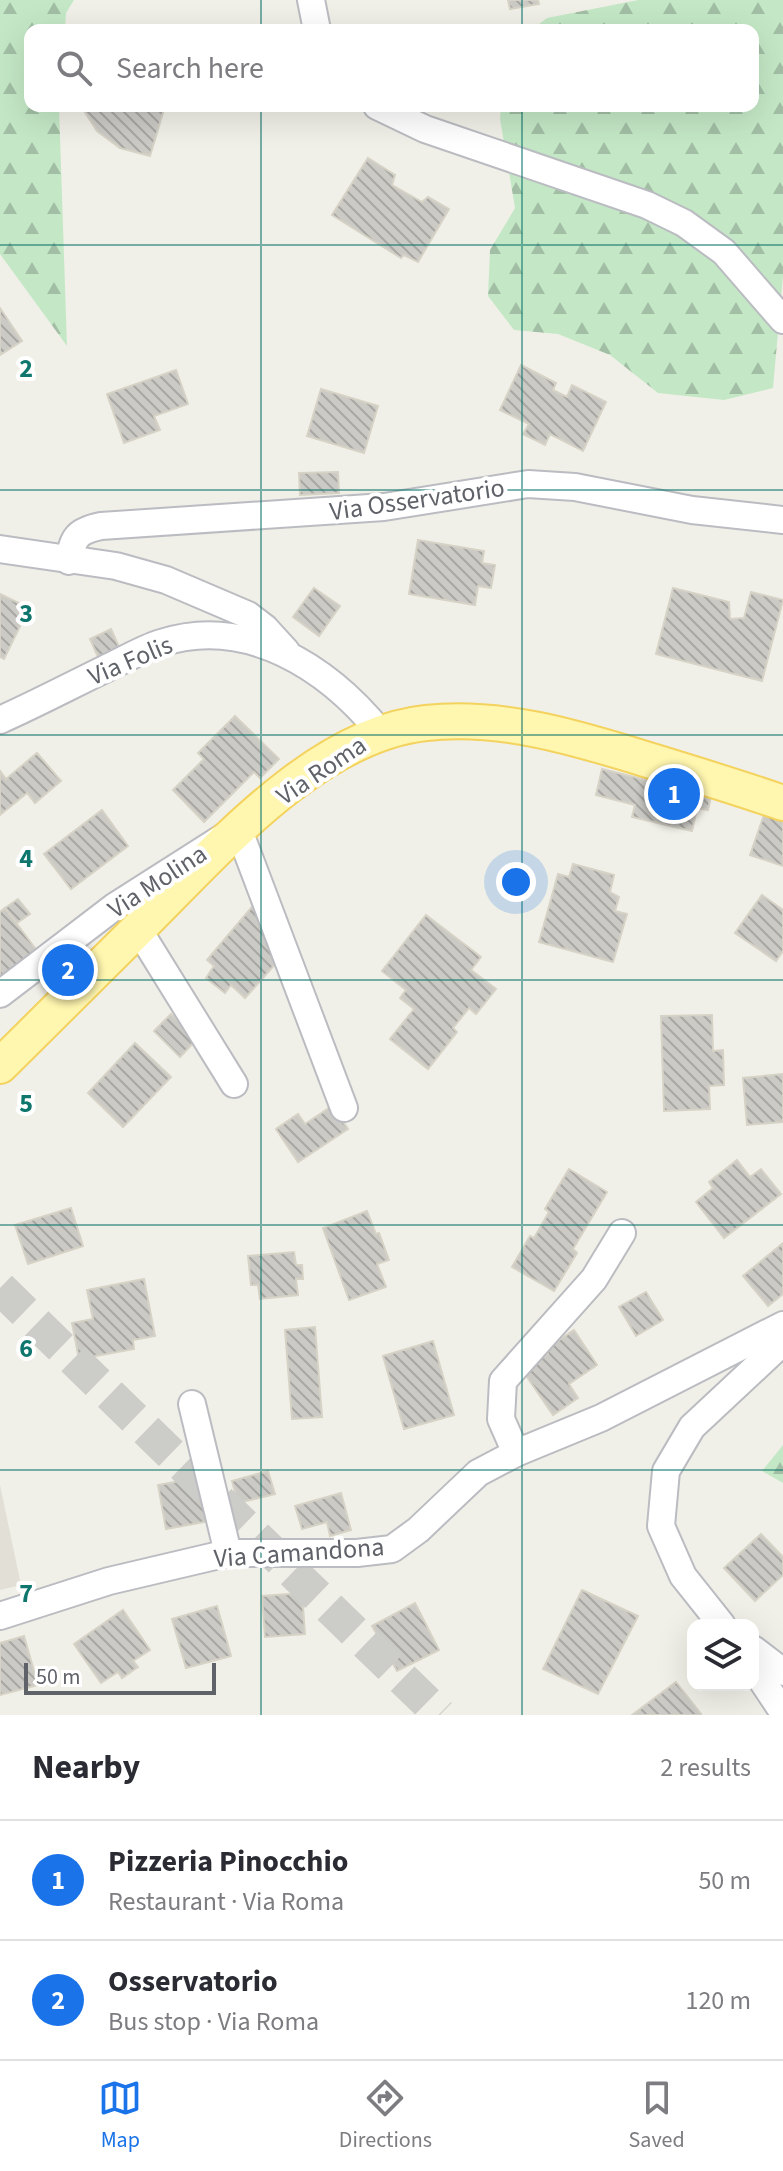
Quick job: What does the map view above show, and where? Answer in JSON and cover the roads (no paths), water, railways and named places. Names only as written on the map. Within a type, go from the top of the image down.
[{"type":"main road","name":"Via Roma","points":[[0,1066],[238,828],[320,763],[380,732],[438,722],[517,725],[594,743],[783,803]]},
{"type":"street","points":[[311,0],[316,24]]},
{"type":"street","points":[[390,112],[425,129],[631,199],[684,223],[706,237],[732,261],[783,320]]},
{"type":"street","name":"Via Osservatorio","points":[[69,561],[76,536],[85,529],[101,526],[384,507],[528,484],[575,487],[692,510],[783,520]]},
{"type":"street","points":[[0,549],[150,574],[227,604],[258,621],[288,654]]},
{"type":"street","name":"Via Folis","points":[[0,720],[144,650],[189,636],[235,639],[262,644],[288,654],[349,697],[380,732]]},
{"type":"street","points":[[238,828],[344,1108]]},
{"type":"street","name":"Via Molina","points":[[0,994],[114,907],[238,828]]},
{"type":"street","points":[[138,929],[234,1084]]},
{"type":"street","points":[[516,1453],[501,1419],[503,1381],[594,1279],[622,1233]]},
{"type":"street","name":"Via Camandona","points":[[0,1616],[109,1581],[228,1553],[357,1553],[392,1549],[418,1530],[478,1473],[516,1453],[601,1418],[783,1325]]},
{"type":"street","points":[[717,1619],[683,1576],[661,1526],[666,1471],[692,1427],[783,1342]]},
{"type":"street","points":[[192,1404],[228,1553]]},
{"type":"street","points":[[759,1654],[783,1672]]},
{"type":"street","points":[[759,1676],[783,1712]]},
{"type":"tunnel","points":[[0,1288],[440,1715]]},
{"type":"place","name":"Pizzeria Pinocchio","points":[[674,794]]},
{"type":"place","name":"Osservatorio","points":[[68,970]]}]
